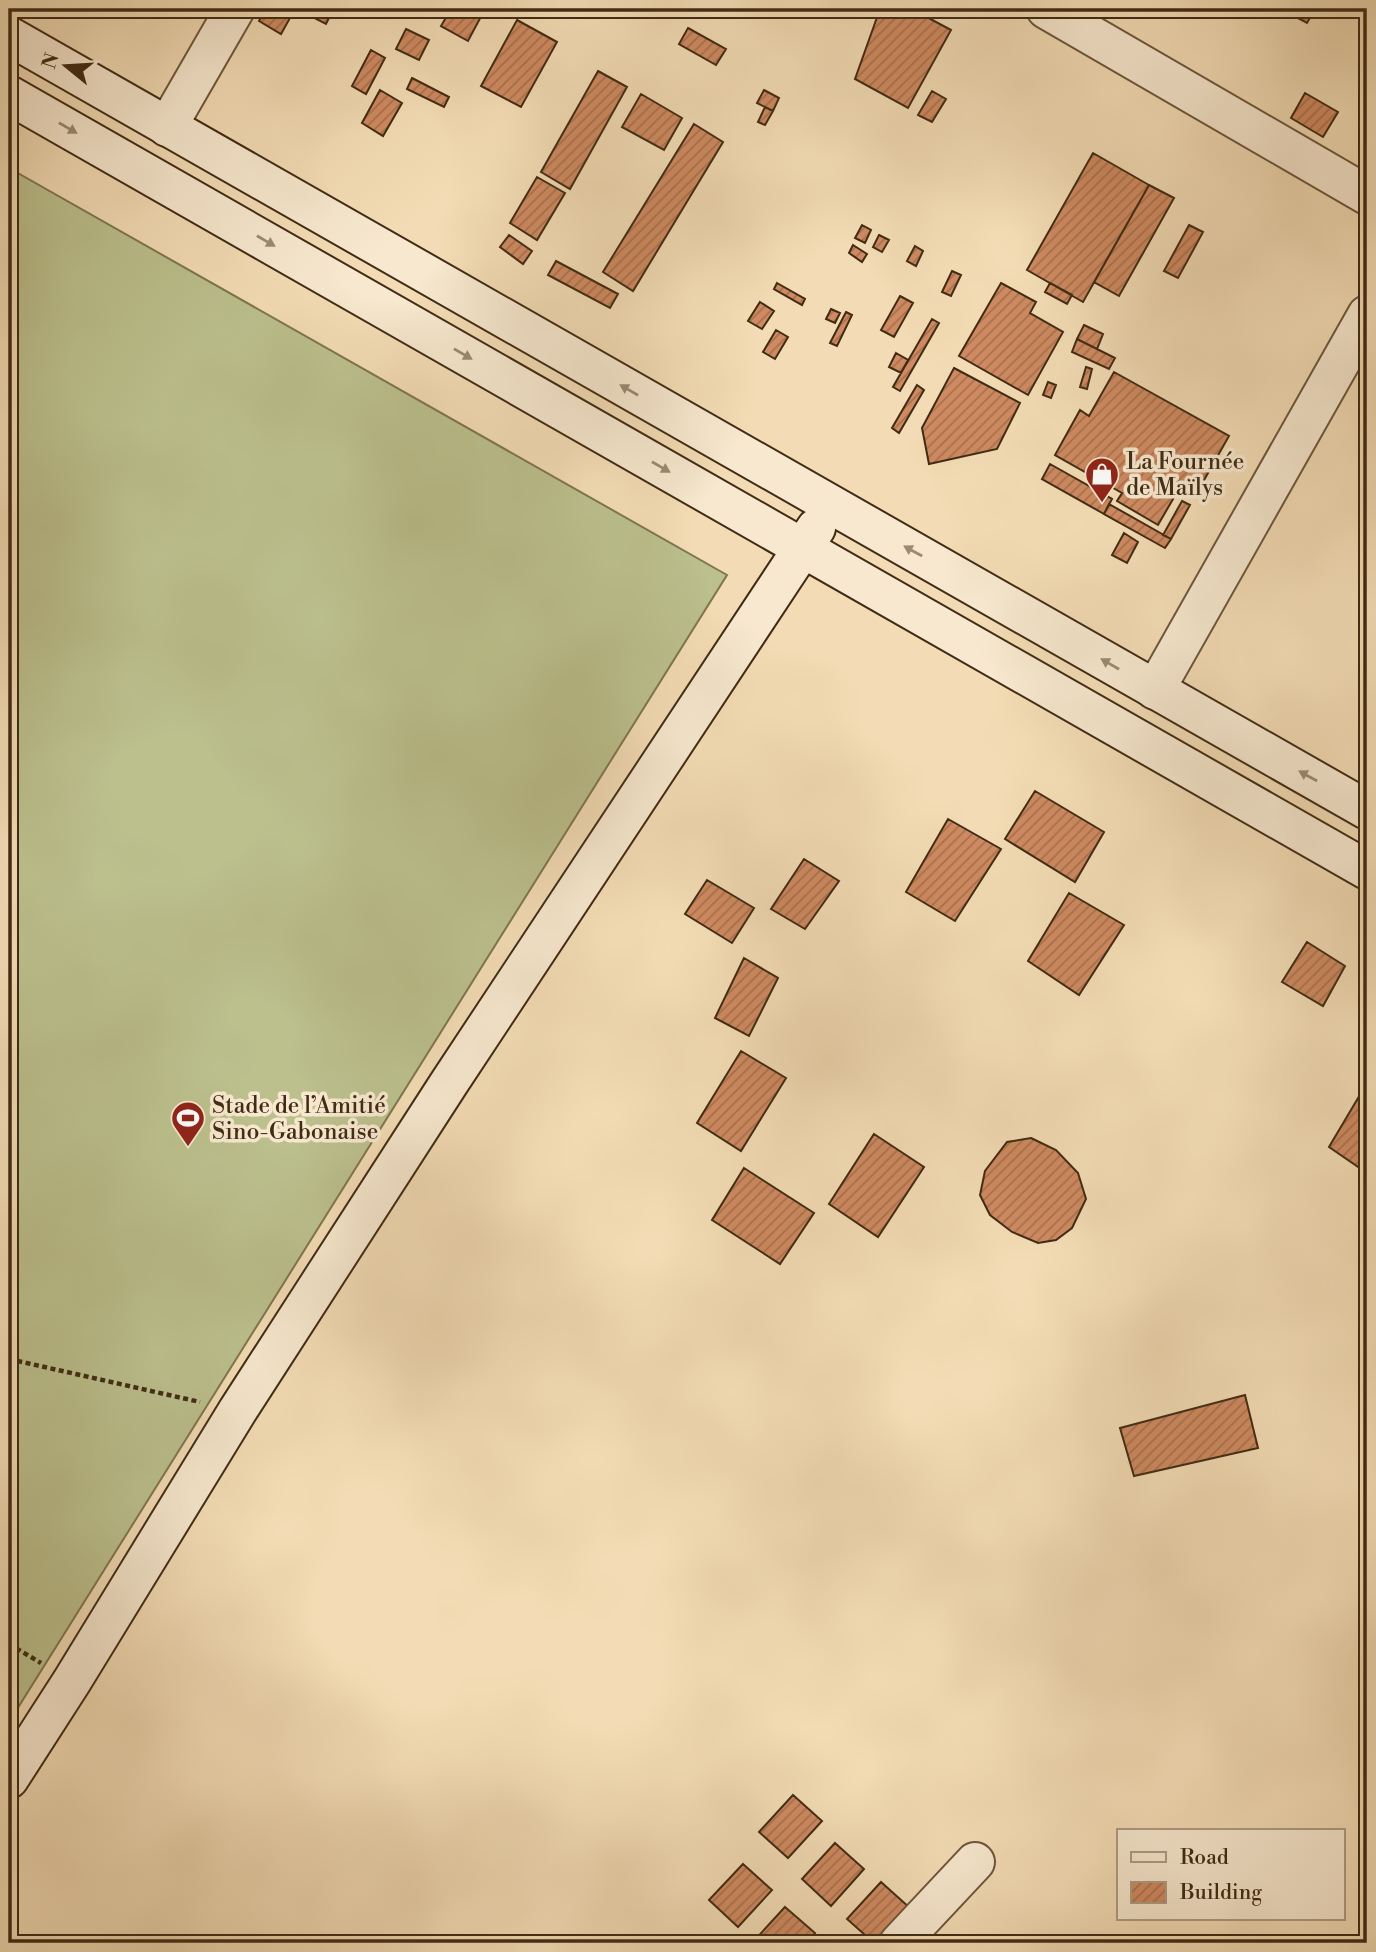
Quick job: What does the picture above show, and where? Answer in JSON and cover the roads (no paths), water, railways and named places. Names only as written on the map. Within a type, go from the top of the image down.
[{"type":"street","points":[[167,127],[235,9]]},
{"type":"street","points":[[1046,9],[1367,195]]},
{"type":"street","points":[[9,36],[1367,810]]},
{"type":"street","points":[[9,95],[1367,870]]},
{"type":"street","points":[[1155,690],[1367,315]]},
{"type":"street","points":[[9,1779],[238,1410],[449,1083],[831,505]]},
{"type":"street","points":[[899,1943],[975,1862]]},
{"type":"place","name":"La Fournée de Maïlys","points":[[1102,504]]},
{"type":"place","name":"Stade de l’Amitié Sino-Gabonaise","points":[[188,1148]]}]
